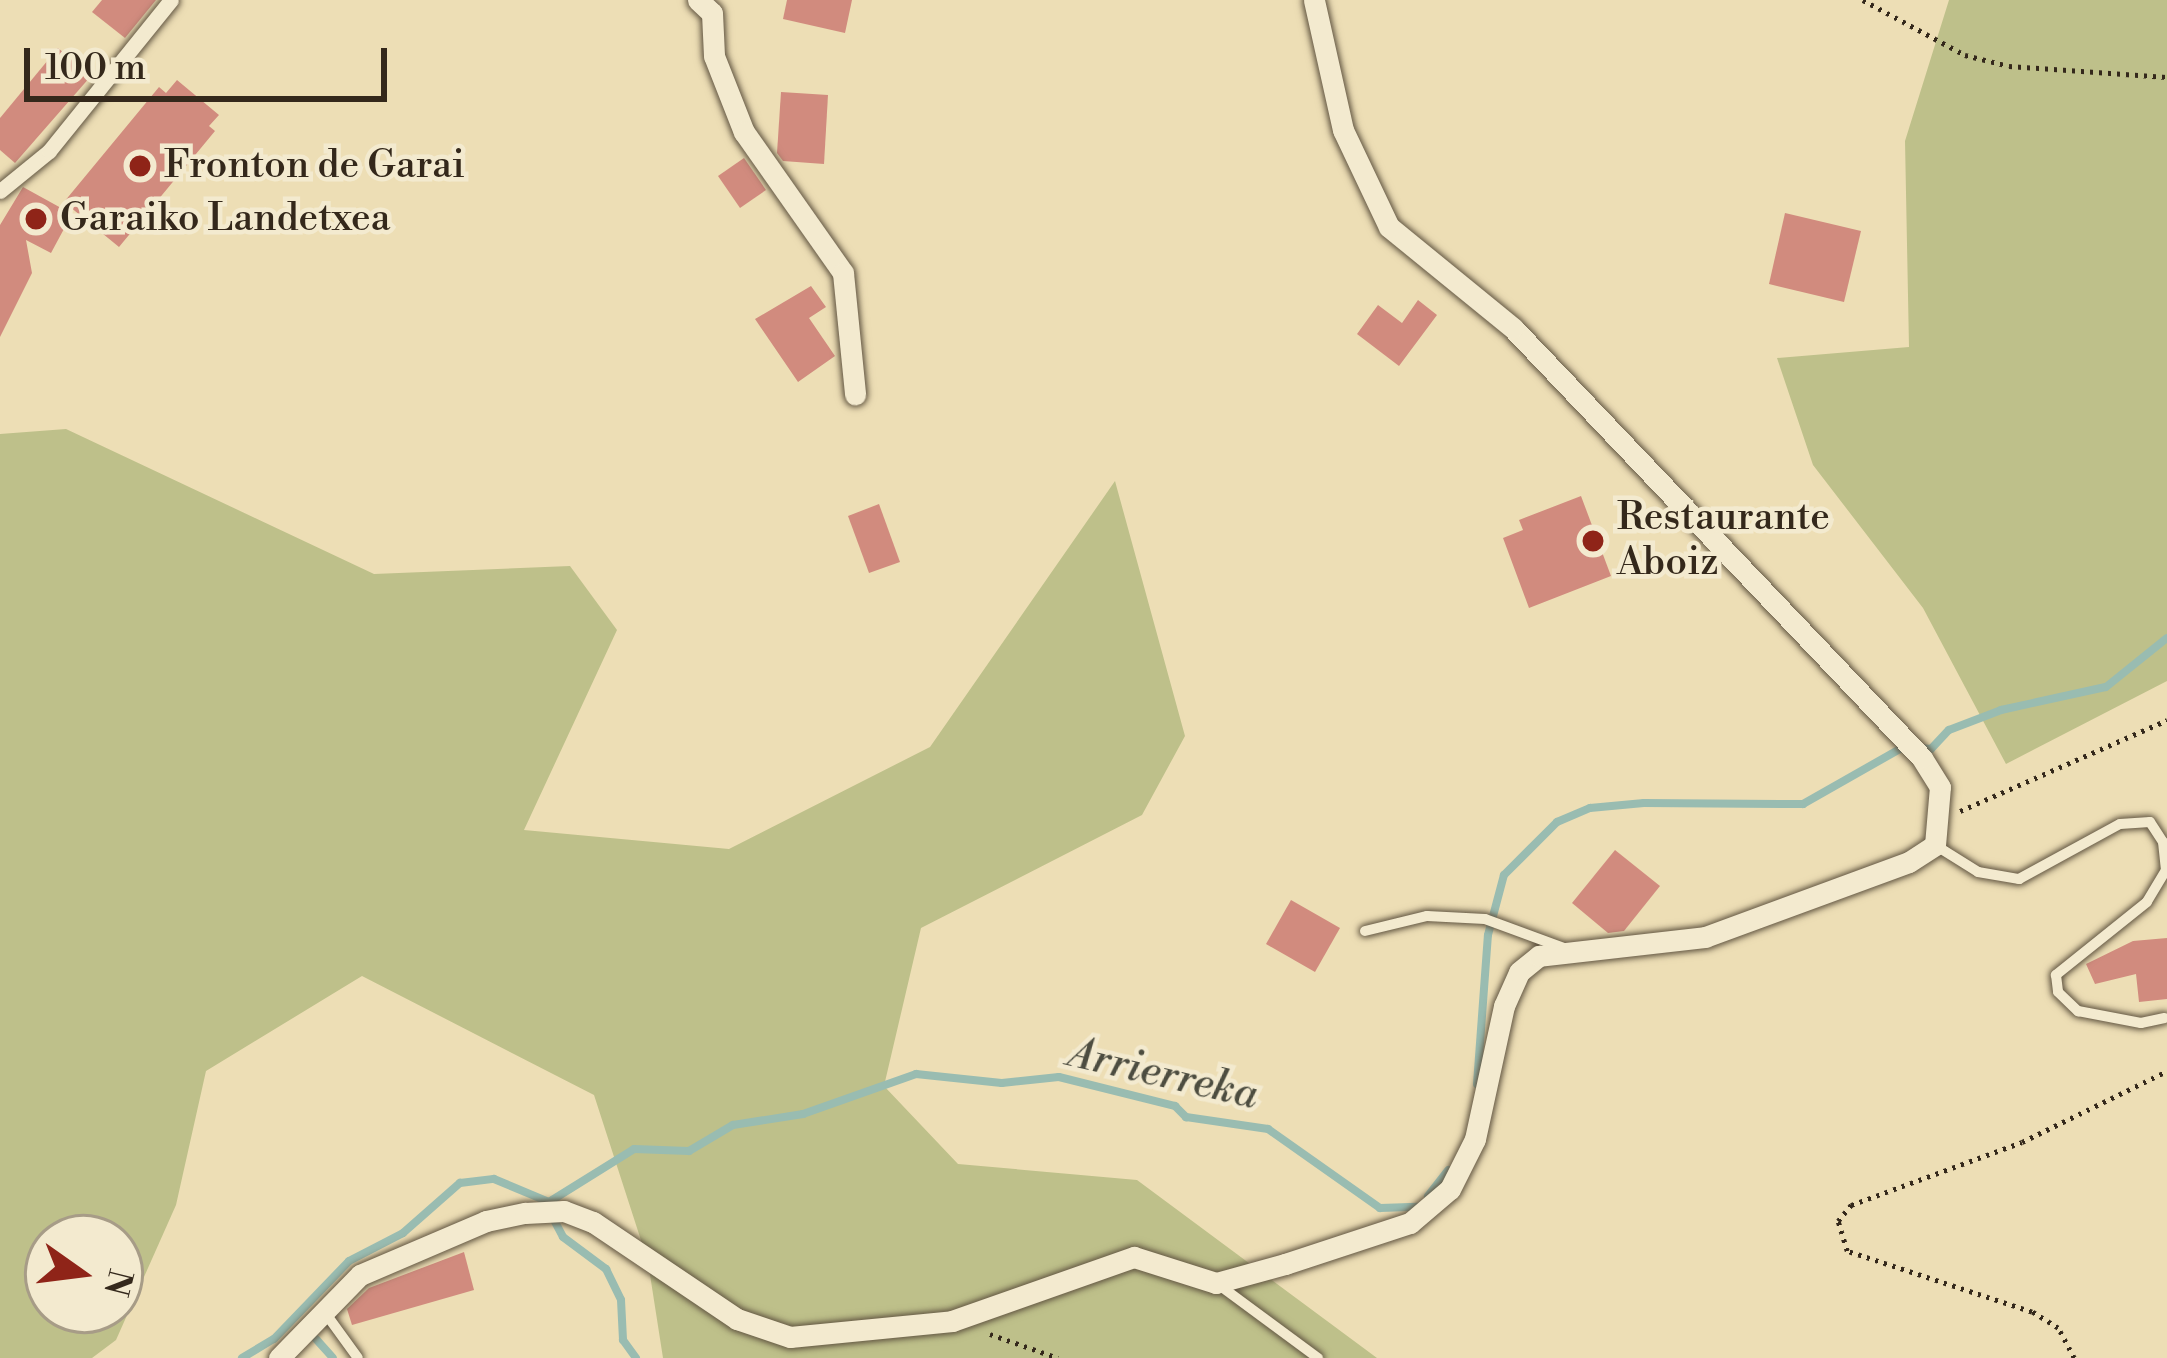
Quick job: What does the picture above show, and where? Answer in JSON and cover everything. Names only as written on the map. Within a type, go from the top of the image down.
[{"type":"street","points":[[0,191],[49,151],[171,0]]},
{"type":"street","points":[[698,0],[712,13],[713,56],[744,132],[843,274],[856,394]]},
{"type":"street","points":[[279,1358],[326,1314],[332,1298],[394,1258],[487,1221],[564,1211],[593,1222],[737,1319],[790,1337],[952,1321],[1134,1257],[1216,1282],[1410,1222],[1450,1190],[1475,1139],[1519,972],[1566,948],[1705,937],[1909,862],[1935,845],[1943,817],[1940,787],[1922,758],[1513,328],[1389,227],[1343,130],[1315,0]]},
{"type":"lane","points":[[1935,845],[1978,872],[2019,878],[2120,824],[2150,822],[2163,842],[2166,870],[2147,902],[2056,975],[2057,992],[2078,1011],[2141,1023],[2164,1018]]},
{"type":"lane","points":[[1364,932],[1426,916],[1485,919],[1566,948]]},
{"type":"lane","points":[[1216,1282],[1318,1358]]},
{"type":"lane","points":[[326,1314],[358,1358]]},
{"type":"path","points":[[1863,0],[1965,55],[2167,77]]},
{"type":"path","points":[[1943,817],[2167,720]]},
{"type":"path","points":[[2074,1358],[2058,1328],[2032,1312],[1847,1251],[1838,1222],[1851,1205],[2022,1142],[2167,1071]]},
{"type":"path","points":[[952,1321],[1058,1358]]},
{"type":"green space","points":[[1949,0],[2167,0],[2167,681],[2006,764],[1923,608],[1813,465],[1777,358],[1909,347],[1905,141]]},
{"type":"green space","points":[[66,429],[374,574],[570,566],[617,630],[524,830],[729,849],[930,747],[1115,481],[1185,736],[1142,815],[921,928],[884,1086],[958,1164],[1137,1180],[1377,1358],[663,1358],[648,1262],[594,1095],[362,976],[206,1071],[176,1205],[144,1277],[144,1214],[24,1214],[24,1334],[119,1334],[92,1358],[0,1358],[0,434]]},
{"type":"building","points":[[102,0],[156,0],[125,38],[92,12]]},
{"type":"building","points":[[787,0],[852,0],[845,33],[783,19]]},
{"type":"building","points":[[58,48],[91,76],[15,163],[0,150],[0,118]]},
{"type":"building","name":"Fronton de Garai","points":[[177,80],[219,115],[209,126],[215,131],[119,247],[64,202],[159,87],[166,93]]},
{"type":"building","points":[[781,92],[828,95],[824,164],[783,161],[777,153]]},
{"type":"building","points":[[744,158],[766,190],[740,208],[718,176]]},
{"type":"building","points":[[23,187],[72,214],[51,253],[26,240],[32,273],[0,337],[0,225]]},
{"type":"building","points":[[1785,213],[1861,231],[1844,302],[1769,284]]},
{"type":"building","points":[[811,286],[826,307],[809,318],[835,356],[798,382],[755,319]]},
{"type":"building","points":[[1418,300],[1437,315],[1399,366],[1357,334],[1378,305],[1402,323]]},
{"type":"building","points":[[1581,496],[1611,576],[1529,608],[1503,538],[1523,530],[1519,520]]},
{"type":"building","points":[[879,504],[900,562],[869,573],[848,516]]},
{"type":"building","points":[[1615,850],[1660,886],[1624,931],[1608,933],[1572,903]]},
{"type":"building","points":[[1291,900],[1340,928],[1315,972],[1266,944]]},
{"type":"building","points":[[2167,938],[2167,999],[2139,1002],[2136,974],[2095,984],[2086,964],[2133,941]]},
{"type":"building","points":[[464,1252],[474,1290],[352,1325],[347,1309],[369,1288]]},
{"type":"waterway","name":"Arrierreka","points":[[1920,748],[1931,749],[1949,730],[2001,710],[2106,687],[2167,638]]},
{"type":"waterway","name":"Arrierreka","points":[[1477,1084],[1488,935],[1504,875],[1557,822],[1590,808],[1644,803],[1803,804],[1905,746]]},
{"type":"waterway","name":"Arrierreka","points":[[242,1358],[274,1339],[349,1261],[403,1233],[460,1183],[494,1179],[549,1202],[634,1149],[689,1151],[733,1125],[803,1114],[916,1074],[1002,1083],[1059,1077],[1175,1106],[1186,1117],[1268,1129],[1380,1208],[1418,1207]]},
{"type":"waterway","name":"Arrierreka","points":[[1428,1196],[1448,1170]]},
{"type":"waterway","points":[[553,1218],[563,1237],[606,1269],[621,1300],[623,1340],[636,1358]]},
{"type":"waterway","points":[[316,1339],[333,1358]]},
{"type":"place","name":"Fronton de Garai","points":[[140,166]]},
{"type":"place","name":"Garaiko Landetxea","points":[[36,219]]},
{"type":"place","name":"Restaurante Aboiz","points":[[1593,541]]}]
